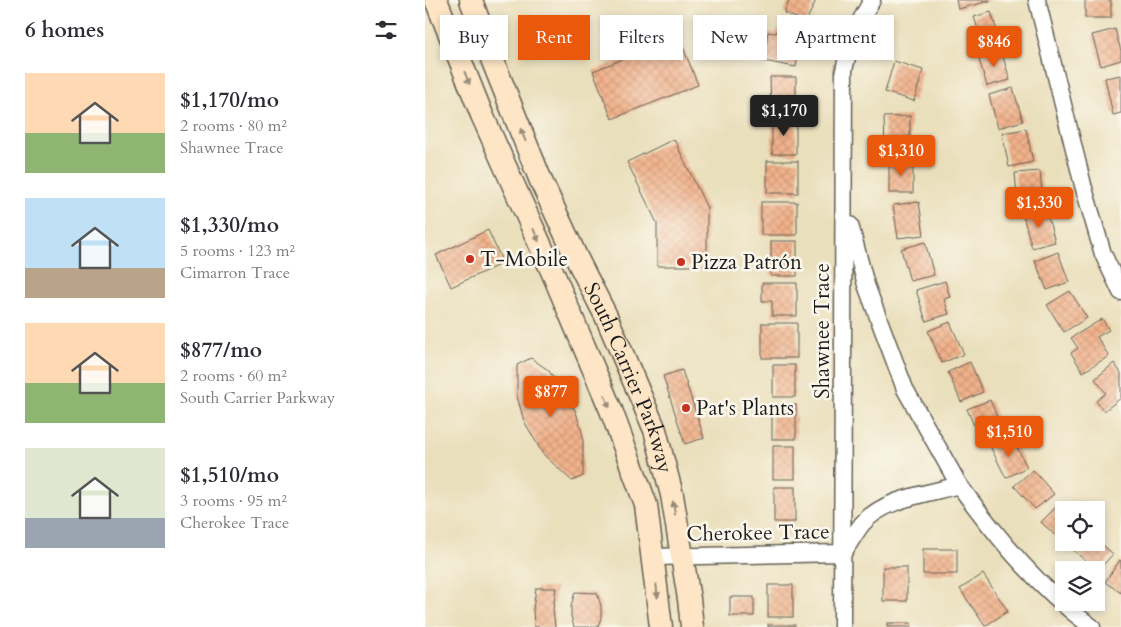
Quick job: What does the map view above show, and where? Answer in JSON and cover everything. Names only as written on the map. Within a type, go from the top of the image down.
[{"type":"main road","name":"South Carrier Parkway","points":[[436,0],[482,115],[552,271],[611,410],[646,505],[661,627]]},
{"type":"main road","name":"South Carrier Parkway","points":[[471,0],[494,64],[541,180],[605,316],[655,430],[672,495],[692,627]]},
{"type":"street","name":"Shawnee Trace","points":[[842,627],[845,70],[852,36],[872,0]]},
{"type":"street","points":[[1037,0],[1083,185],[1103,254],[1121,292]]},
{"type":"street","points":[[844,203],[866,285],[905,389],[959,485],[987,524],[1040,584],[1092,627]]},
{"type":"street","name":"Cherokee Trace","points":[[653,557],[843,553],[863,523],[887,506],[917,495],[959,485]]},
{"type":"building","points":[[789,0],[816,0],[809,15],[789,15],[784,13]]},
{"type":"building","points":[[956,0],[990,0],[990,1],[958,9]]},
{"type":"building","points":[[1085,0],[1111,0],[1111,18],[1085,18]]},
{"type":"building","points":[[991,12],[1000,40],[983,45],[974,17]]},
{"type":"building","points":[[1115,29],[1121,51],[1121,60],[1101,66],[1092,35]]},
{"type":"building","points":[[777,30],[777,60],[797,60],[796,67],[763,61],[767,60],[768,32],[776,33]]},
{"type":"building","points":[[683,47],[698,85],[612,119],[593,71],[621,60],[683,60]]},
{"type":"building","points":[[1001,50],[1010,80],[987,86],[978,56]]},
{"type":"building","points":[[894,61],[923,70],[914,101],[885,92]]},
{"type":"building","points":[[1121,75],[1121,113],[1113,115],[1105,78]]},
{"type":"building","points":[[770,77],[796,77],[796,112],[771,112]]},
{"type":"building","points":[[1013,88],[1023,121],[998,128],[989,95]]},
{"type":"building","points":[[910,116],[910,147],[885,148],[884,117]]},
{"type":"building","points":[[772,120],[796,120],[796,154],[772,154]]},
{"type":"building","points":[[1026,129],[1033,162],[1009,167],[1002,133]]},
{"type":"building","points":[[674,139],[707,208],[707,266],[657,266],[657,223],[627,162]]},
{"type":"building","points":[[767,161],[798,161],[798,193],[767,193]]},
{"type":"building","points":[[889,161],[913,161],[913,193],[889,193]]},
{"type":"building","points":[[1040,171],[1043,204],[1018,206],[1015,173]]},
{"type":"building","points":[[761,202],[797,202],[797,235],[761,235]]},
{"type":"building","points":[[919,202],[924,235],[898,238],[893,205]]},
{"type":"building","points":[[1046,210],[1055,242],[1032,248],[1023,216]]},
{"type":"building","name":"T-Mobile","points":[[488,230],[503,263],[451,287],[436,255]]},
{"type":"building","points":[[771,241],[797,241],[797,276],[771,276]]},
{"type":"building","points":[[925,242],[934,275],[910,281],[901,249]]},
{"type":"building","points":[[1058,252],[1069,282],[1047,290],[1035,261]]},
{"type":"building","points":[[945,281],[950,297],[944,299],[949,314],[926,321],[916,290]]},
{"type":"building","points":[[762,283],[797,283],[797,316],[772,316],[772,301],[762,301]]},
{"type":"building","points":[[1070,291],[1087,318],[1064,332],[1047,305]]},
{"type":"building","points":[[1102,319],[1109,330],[1097,337],[1109,356],[1083,372],[1071,353],[1078,348],[1071,338]]},
{"type":"building","points":[[950,322],[964,354],[942,363],[928,331]]},
{"type":"building","points":[[762,323],[797,323],[797,358],[762,358]]},
{"type":"building","points":[[531,358],[548,370],[565,392],[576,412],[583,436],[583,476],[572,481],[543,454],[524,421],[517,396],[517,365]]},
{"type":"building","points":[[970,362],[983,392],[961,402],[948,372]]},
{"type":"building","points":[[1114,363],[1121,373],[1121,398],[1104,411],[1096,401],[1106,393],[1095,379]]},
{"type":"building","points":[[773,365],[795,365],[795,397],[773,397]]},
{"type":"building","points":[[682,370],[704,438],[685,444],[663,376]]},
{"type":"building","points":[[990,400],[1003,431],[980,440],[967,409]]},
{"type":"building","points":[[772,405],[796,405],[796,439],[772,439]]},
{"type":"building","points":[[1012,438],[1027,467],[1006,478],[991,448]]},
{"type":"building","points":[[773,446],[795,446],[795,479],[773,479]]},
{"type":"building","points":[[1033,470],[1054,494],[1035,509],[1014,486]]},
{"type":"building","points":[[774,487],[795,487],[795,522],[774,522]]},
{"type":"building","points":[[1055,508],[1055,535],[1041,522]]},
{"type":"building","points":[[1105,547],[1113,554],[1105,563],[1105,561],[1086,561],[1074,551],[1105,551]]},
{"type":"building","points":[[923,549],[957,549],[957,574],[923,574]]},
{"type":"building","points":[[1120,560],[1121,593],[1105,582]]},
{"type":"building","points":[[883,567],[907,567],[907,601],[883,601]]},
{"type":"building","points":[[983,574],[1008,611],[985,626],[960,589]]},
{"type":"building","points":[[768,585],[793,585],[793,617],[768,617]]},
{"type":"building","points":[[536,588],[556,588],[553,609],[555,627],[534,627],[533,609]]},
{"type":"building","points":[[575,592],[597,593],[601,606],[601,618],[598,627],[574,627],[571,606]]},
{"type":"building","points":[[730,597],[754,597],[754,616],[730,616]]},
{"type":"building","points":[[887,623],[911,623],[911,627],[887,627]]},
{"type":"building","points":[[768,625],[795,625],[795,627],[768,627]]},
{"type":"place","name":"T-Mobile","points":[[470,259]]},
{"type":"place","name":"Pizza Patrón","points":[[681,262]]},
{"type":"place","name":"Pat's Plants","points":[[686,408]]}]
